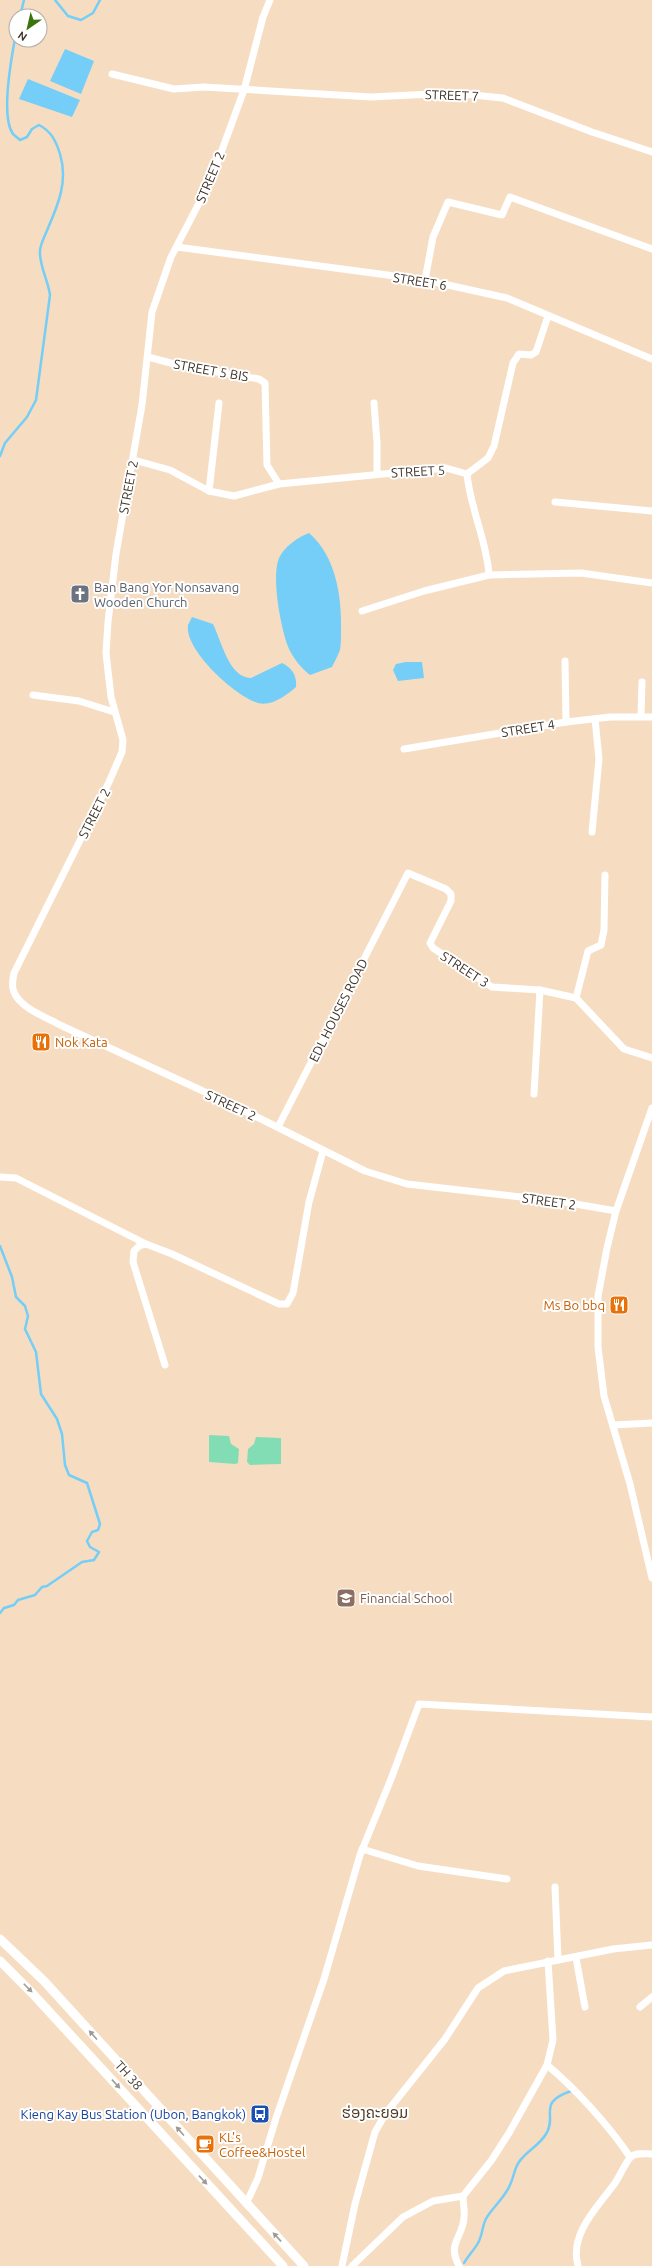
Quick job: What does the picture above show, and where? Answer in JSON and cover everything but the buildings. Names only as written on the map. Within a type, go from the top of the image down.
[{"type":"street","name":"STREET 2","points":[[270,0],[263,17],[244,90],[211,180],[171,257],[152,312],[148,357],[134,460],[116,554],[108,622],[106,653],[114,712],[123,740],[122,752],[109,782],[14,972],[14,992],[20,1001],[60,1025],[278,1127],[322,1151],[365,1171],[407,1184],[564,1202],[616,1211]]},
{"type":"street","name":"STREET 7","points":[[112,74],[174,89],[204,87],[371,97],[452,93],[504,98],[592,132],[652,152]]},
{"type":"street","points":[[425,280],[433,237],[448,202],[502,215],[510,197],[652,249]]},
{"type":"street","name":"STREET 6","points":[[177,247],[425,280],[507,298],[652,360]]},
{"type":"street","points":[[489,575],[488,563],[469,496],[467,474],[488,458],[494,446],[512,363],[519,354],[531,355],[536,352],[548,316]]},
{"type":"street","name":"STREET 5 BIS","points":[[148,357],[182,366],[259,379],[265,383],[267,465],[278,484]]},
{"type":"street","points":[[209,490],[219,403]]},
{"type":"street","points":[[374,403],[377,443],[377,474]]},
{"type":"street","name":"STREET 5","points":[[134,460],[170,470],[209,490],[234,496],[278,484],[377,474],[446,468],[467,474]]},
{"type":"street","points":[[555,502],[652,511]]},
{"type":"street","points":[[362,611],[424,591],[489,575],[581,573],[652,583]]},
{"type":"street","points":[[565,661],[566,722]]},
{"type":"street","points":[[641,716],[642,682]]},
{"type":"street","points":[[33,695],[79,701],[114,712]]},
{"type":"street","name":"STREET 4","points":[[404,749],[566,722],[641,716],[652,717]]},
{"type":"street","points":[[592,832],[599,759],[595,719]]},
{"type":"street","name":"EDL HOUSES ROAD","points":[[278,1127],[408,873]]},
{"type":"street","name":"STREET 3","points":[[408,873],[446,888],[451,894],[450,901],[430,943],[433,948],[492,987],[540,990],[566,994],[576,998]]},
{"type":"street","points":[[605,875],[604,930],[601,946],[588,951],[576,998],[624,1049],[652,1058]]},
{"type":"street","points":[[534,1094],[540,990]]},
{"type":"street","points":[[652,1108],[616,1211],[598,1296],[598,1347],[604,1396],[630,1484],[652,1578]]},
{"type":"street","points":[[0,1177],[16,1178],[146,1244],[172,1254],[279,1304],[286,1304],[293,1293],[309,1202],[322,1151]]},
{"type":"street","points":[[146,1244],[139,1246],[134,1251],[133,1262],[165,1365]]},
{"type":"street","points":[[613,1425],[652,1423]]},
{"type":"street","points":[[246,2204],[258,2178],[276,2118],[324,1980],[362,1849],[391,1779],[418,1704],[652,1717]]},
{"type":"street","points":[[362,1849],[418,1866],[507,1880]]},
{"type":"street","points":[[555,1887],[558,1960]]},
{"type":"street","name":"TH 38","points":[[0,1939],[44,1981],[304,2266]]},
{"type":"street","points":[[342,2266],[355,2204],[375,2132],[386,2113],[445,2039],[478,1988],[504,1971],[558,1960],[576,1958],[613,1949],[652,1945]]},
{"type":"street","points":[[576,1958],[585,2007]]},
{"type":"street","name":"TH 38","points":[[0,1961],[32,1993],[283,2266]]},
{"type":"street","points":[[352,2266],[403,2217],[433,2201],[462,2196],[491,2161],[509,2133],[547,2065],[553,2040],[548,1962]]},
{"type":"street","points":[[640,2007],[652,1997]]},
{"type":"street","points":[[547,2065],[586,2103],[622,2144],[630,2157]]},
{"type":"street","points":[[578,2266],[577,2243],[594,2209],[615,2183],[630,2157],[636,2154],[652,2154]]},
{"type":"street","points":[[459,2266],[453,2255],[454,2245],[464,2219],[462,2196]]},
{"type":"green space","points":[[209,1435],[229,1436],[231,1444],[239,1449],[238,1463],[209,1462]]},
{"type":"green space","points":[[256,1437],[281,1438],[281,1464],[250,1465],[247,1462],[248,1449],[254,1444]]},
{"type":"water","points":[[65,49],[94,61],[81,94],[50,81]]},
{"type":"water","points":[[28,79],[80,100],[72,117],[19,99]]},
{"type":"water","points":[[309,533],[326,553],[336,578],[341,618],[340,650],[332,667],[310,675],[295,660],[289,649],[280,617],[276,578],[277,567],[281,554],[300,537]]},
{"type":"water","points":[[192,617],[213,624],[231,665],[237,672],[243,676],[251,678],[282,663],[289,667],[295,675],[296,687],[278,700],[263,704],[249,699],[237,692],[213,671],[194,647],[189,635],[188,625]]},
{"type":"water","points":[[406,662],[422,662],[424,678],[398,681],[393,670],[396,664]]},
{"type":"waterway","points":[[22,8],[24,0]]},
{"type":"waterway","points":[[55,0],[68,16],[81,20],[93,13],[100,0]]},
{"type":"waterway","points":[[0,456],[5,443],[27,417],[36,400],[50,295],[41,262],[40,248],[59,200],[63,182],[62,164],[58,149],[55,141],[47,130],[39,125],[32,129],[27,137],[20,140],[13,134],[9,125],[7,100],[13,48]]},
{"type":"waterway","points":[[0,1246],[12,1277],[16,1297],[25,1306],[28,1316],[25,1329],[36,1352],[41,1394],[57,1419],[62,1434],[65,1465],[69,1475],[87,1483],[100,1524],[98,1530],[92,1532],[87,1541],[90,1547],[99,1552],[94,1560],[82,1562],[47,1586],[42,1587],[35,1595],[18,1600],[14,1605],[4,1608],[0,1613]]},
{"type":"waterway","points":[[464,2263],[480,2240],[487,2217],[508,2189],[519,2162],[540,2142],[546,2134],[549,2127],[551,2105],[554,2100],[571,2091]]},
{"type":"place","name":"Ban Bang Yor Nonsavang Wooden Church","points":[[80,594]]},
{"type":"place","name":"Nok Kata","points":[[41,1042]]},
{"type":"place","name":"Ms Bo bbq","points":[[619,1305]]},
{"type":"place","name":"Financial School","points":[[346,1598]]},
{"type":"place","name":"Kieng Kay Bus Station (Ubon, Bangkok)","points":[[260,2114]]},
{"type":"place","name":"KL's Coffee&Hostel","points":[[205,2144]]},
{"type":"district","name":"ຮ່ອງຄະຍອມ","points":[[375,2113]]}]
